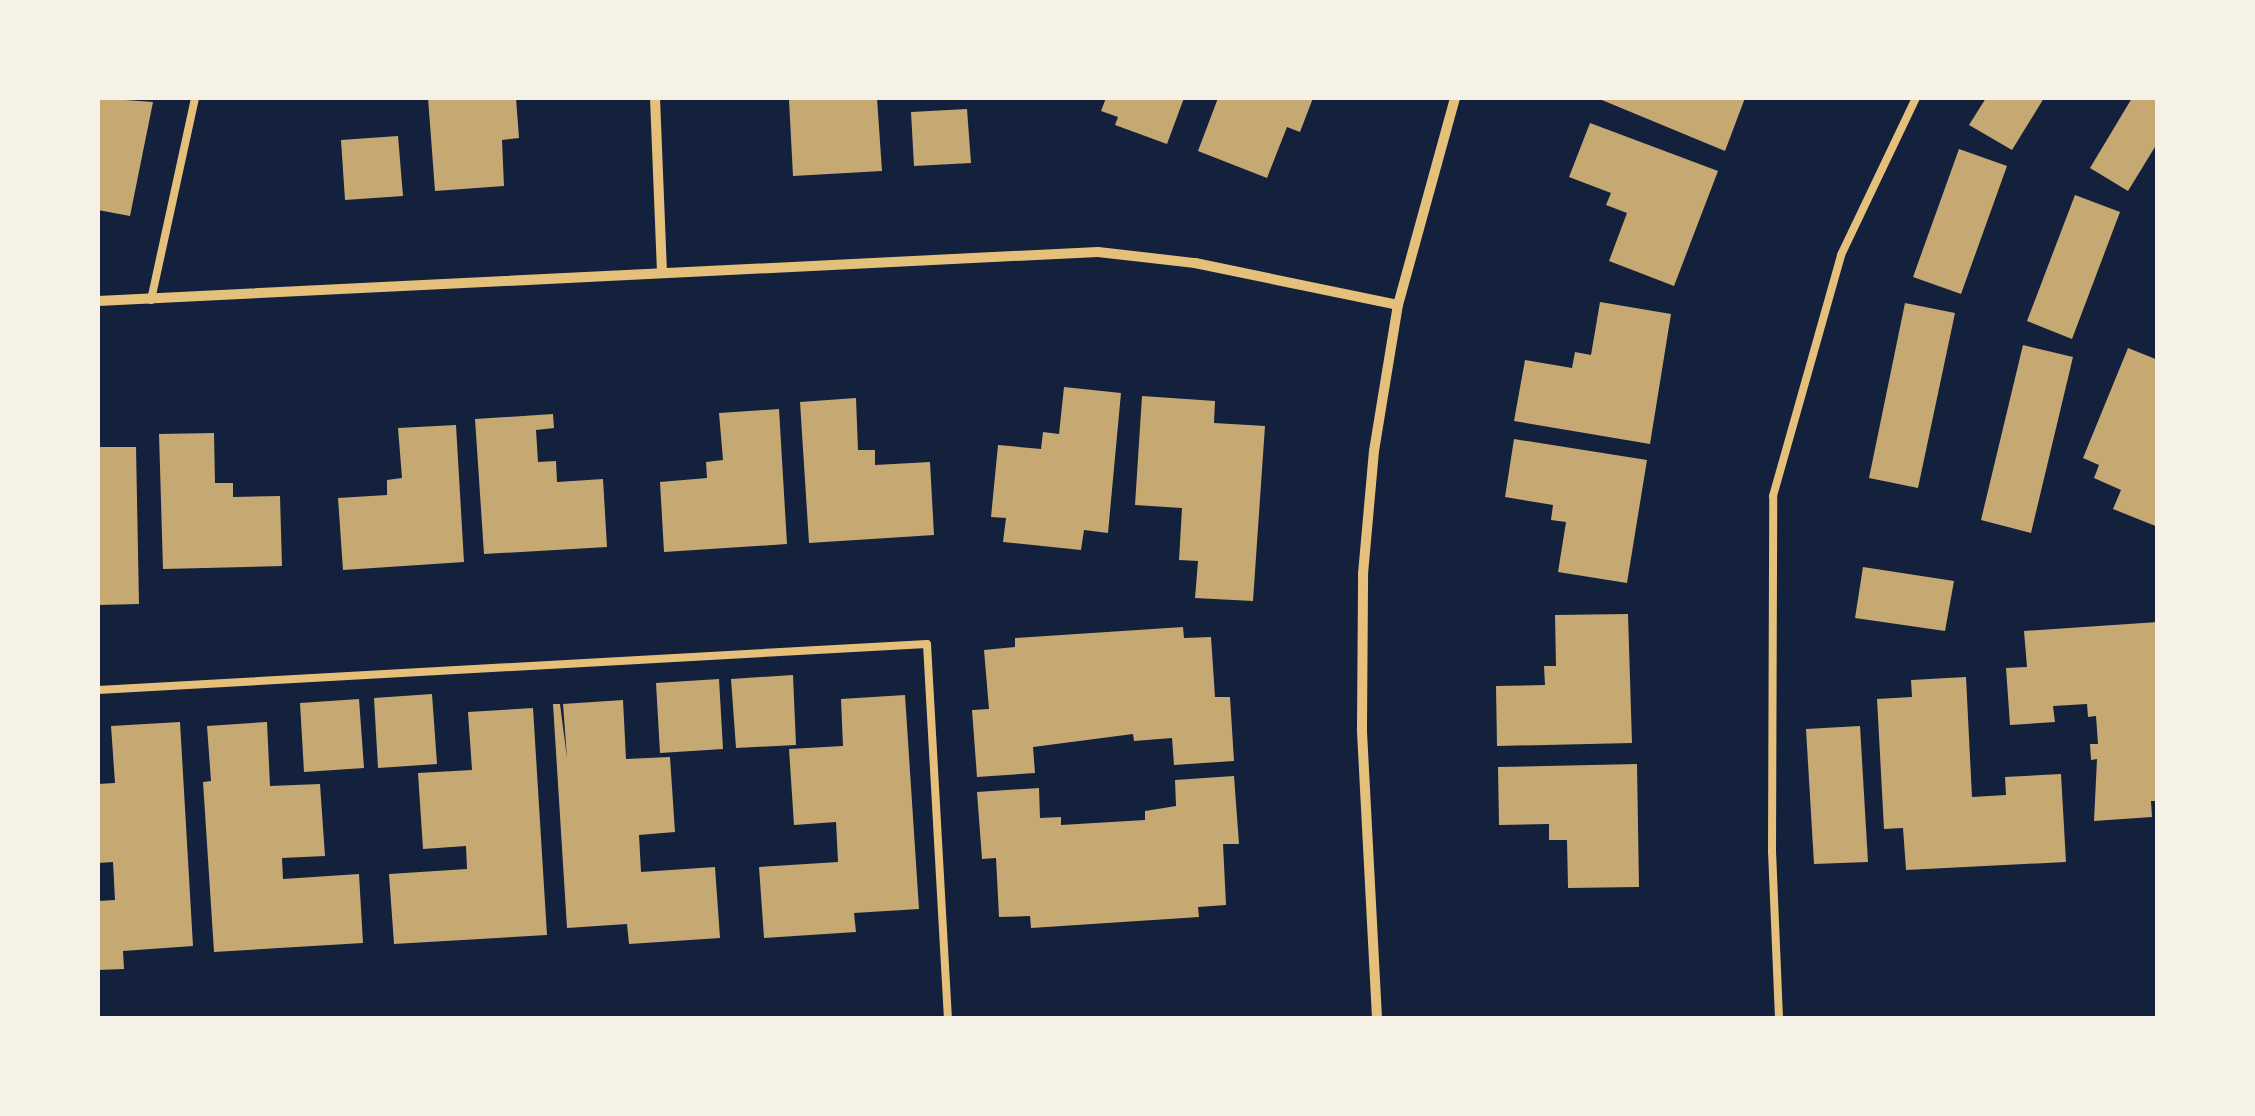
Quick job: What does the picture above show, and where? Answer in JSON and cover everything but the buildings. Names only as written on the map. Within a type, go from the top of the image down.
[{"type":"street","points":[[655,98],[662,273]]},
{"type":"street","points":[[1377,1018],[1362,729],[1364,574],[1374,451],[1398,305],[1455,98]]},
{"type":"street","points":[[98,301],[1098,252],[1194,262],[1398,305]]},
{"type":"lane","points":[[150,300],[195,98]]},
{"type":"lane","points":[[1779,1018],[1772,852],[1773,496],[1841,254],[1916,98]]},
{"type":"lane","points":[[98,690],[927,644],[948,1018]]}]
